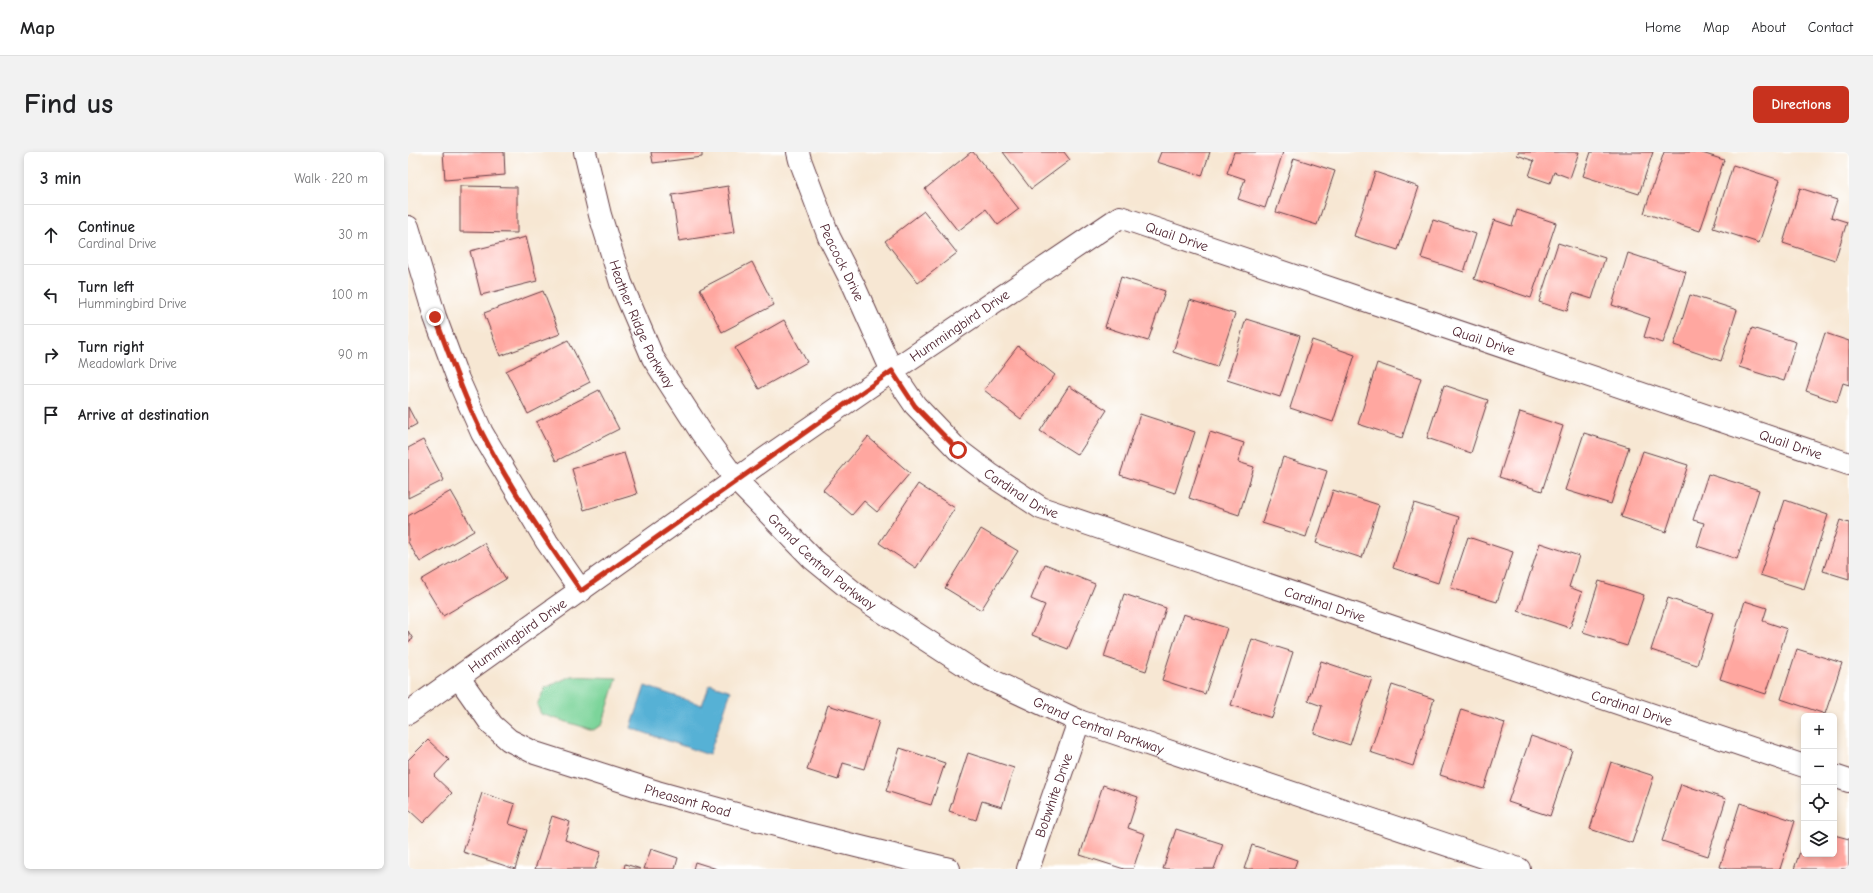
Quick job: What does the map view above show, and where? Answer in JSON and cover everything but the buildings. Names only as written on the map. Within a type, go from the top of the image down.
[{"type":"street","name":"Heather Ridge Parkway","points":[[585,152],[600,215],[621,283],[653,358],[701,432],[736,480]]},
{"type":"street","name":"Peacock Drive","points":[[798,152],[829,237],[854,286],[892,371]]},
{"type":"street","name":"Hummingbird Drive","points":[[408,713],[892,371],[1120,217]]},
{"type":"street","name":"Quail Drive","points":[[1120,217],[1849,464]]},
{"type":"street","points":[[408,227],[435,317],[458,379],[482,433],[540,530],[581,591]]},
{"type":"street","name":"Cardinal Drive","points":[[892,371],[915,406],[958,450],[990,475],[1041,508],[1801,765]]},
{"type":"street","name":"Grand Central Parkway","points":[[736,480],[813,559],[858,595],[980,675],[1079,721],[1518,869]]},
{"type":"street","name":"Pheasant Road","points":[[459,678],[492,725],[509,740],[535,753],[657,792],[808,834],[949,869]]},
{"type":"street","name":"Bobwhite Drive","points":[[1028,869],[1079,721]]},
{"type":"street","points":[[1837,777],[1849,781]]},
{"type":"green space","points":[[571,676],[617,678],[602,725],[593,730],[541,714],[537,705],[545,688]]},
{"type":"water","points":[[710,684],[731,691],[709,755],[631,728],[645,686],[702,705]]},
{"type":"route","points":[[435,317],[458,379],[482,433],[512,487],[547,542],[581,591],[705,501],[892,371],[915,406],[958,450]]}]
